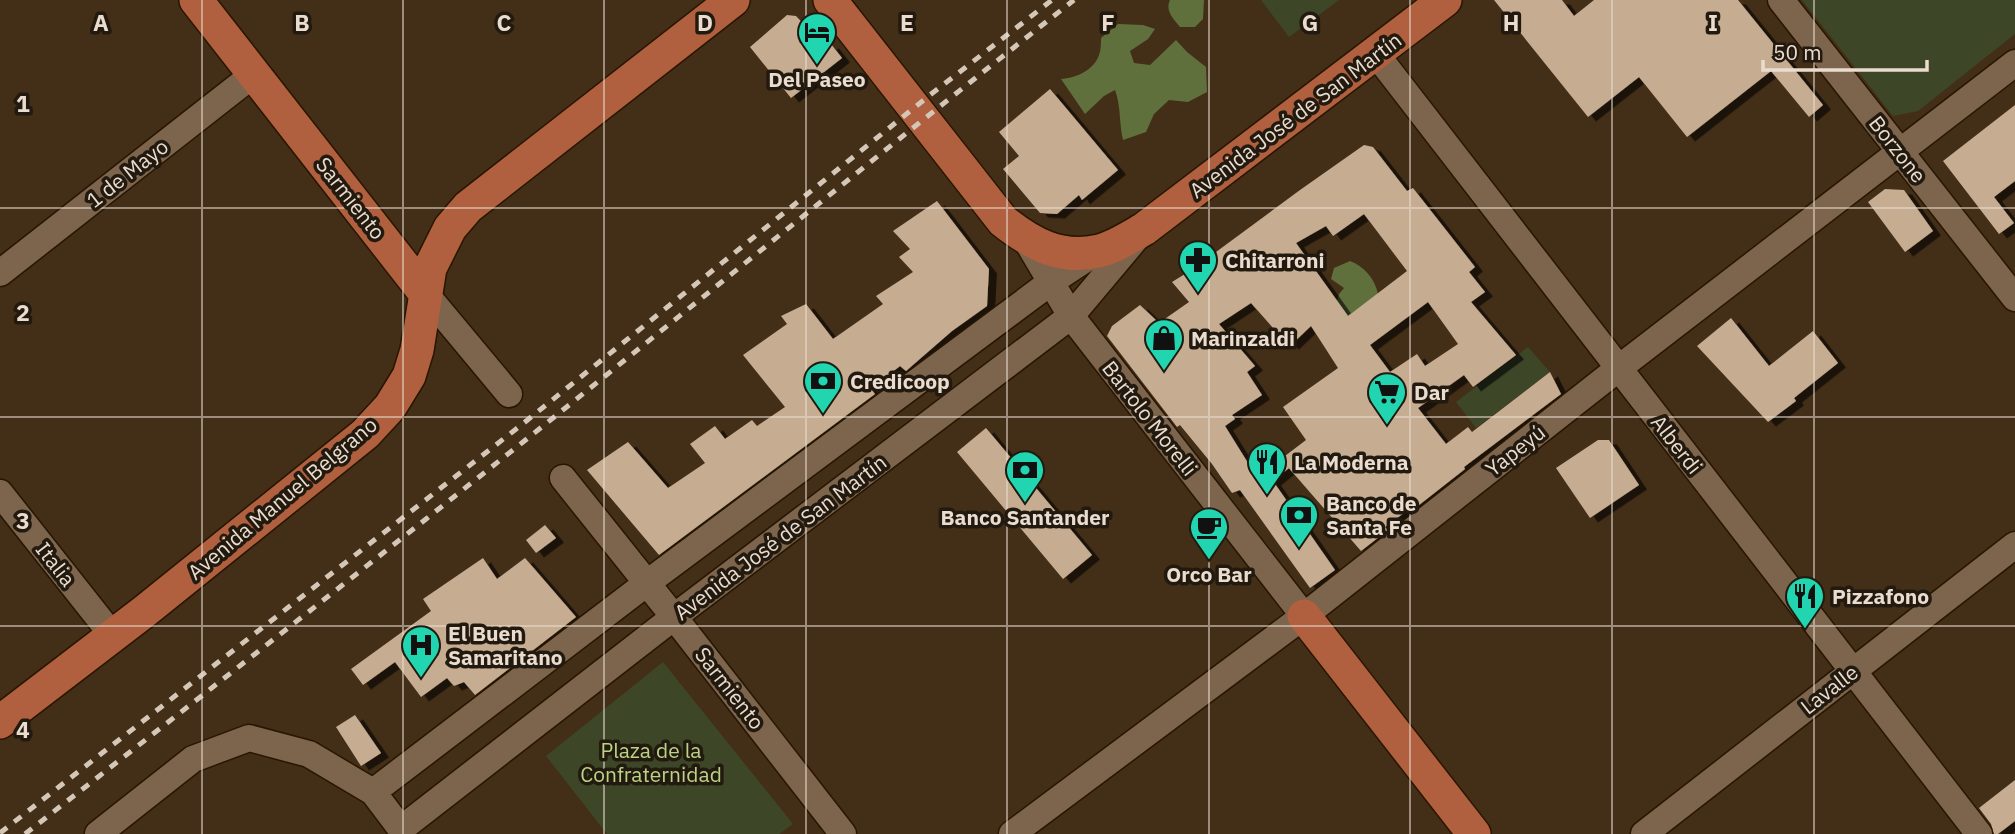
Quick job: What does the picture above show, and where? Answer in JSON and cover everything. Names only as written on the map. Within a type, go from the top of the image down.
[{"type":"main road","name":"Sarmiento","points":[[196,0],[425,293]]},
{"type":"main road","name":"Avenida Manuel Belgrano","points":[[0,722],[113,636],[365,434],[390,407],[408,376],[417,350],[430,268],[450,228],[468,207],[733,0]]},
{"type":"main road","name":"Bartolo Morelli","points":[[830,0],[1003,221],[1025,238]]},
{"type":"main road","name":"Avenida José de San Martín","points":[[1100,251],[1144,229],[1445,0]]},
{"type":"main road","points":[[1025,238],[1048,249],[1071,254],[1100,251]]},
{"type":"main road","name":"Bartolo Morelli","points":[[1304,616],[1474,834]]},
{"type":"street","name":"Borzone","points":[[1780,0],[2015,298]]},
{"type":"street","name":"Alberdi","points":[[1376,54],[1979,834]]},
{"type":"street","name":"Yapeyú","points":[[1013,834],[1304,616],[1619,368],[2015,63]]},
{"type":"street","name":"1 de Mayo","points":[[0,273],[254,74]]},
{"type":"street","name":"Avenida José de San Martín","points":[[1100,251],[1051,282],[647,583],[373,792],[401,829],[674,617],[1071,316],[1144,229]]},
{"type":"street","name":"Bartolo Morelli","points":[[1025,238],[1071,316],[1304,616]]},
{"type":"street","name":"Sarmiento","points":[[425,293],[509,394]]},
{"type":"street","name":"Sarmiento","points":[[563,478],[843,834]]},
{"type":"street","name":"Italia","points":[[0,493],[113,636]]},
{"type":"street","name":"Lavalle","points":[[1644,834],[2015,545]]},
{"type":"street","points":[[98,834],[193,759],[249,738],[309,754],[373,792]]},
{"type":"green space","points":[[1170,0],[1204,0],[1203,19],[1195,27],[1180,27],[1169,11]]},
{"type":"green space","points":[[1261,0],[1339,0],[1289,37]]},
{"type":"green space","points":[[1802,0],[2015,0],[2015,34],[1918,111],[1893,116]]},
{"type":"green space","points":[[1118,24],[1143,25],[1155,29],[1148,39],[1130,51],[1134,63],[1150,65],[1176,40],[1206,67],[1207,92],[1188,102],[1169,100],[1154,114],[1146,132],[1123,140],[1115,90],[1104,96],[1085,114],[1061,79],[1073,77],[1089,69],[1100,53],[1101,38]]},
{"type":"green space","points":[[1350,261],[1368,274],[1378,294],[1348,316],[1337,301],[1344,288],[1331,279],[1334,268]]},
{"type":"green space","points":[[1528,347],[1550,372],[1476,428],[1456,402]]},
{"type":"green space","name":"Plaza de la Confraternidad","points":[[663,662],[793,824],[779,834],[607,834],[546,756]]},
{"type":"building","points":[[1494,0],[1562,0],[1574,16],[1594,0],[1738,0],[1823,105],[1809,117],[1771,71],[1687,137],[1639,77],[1588,117]]},
{"type":"building","points":[[787,15],[796,16],[826,47],[831,44],[842,58],[791,98],[750,47]]},
{"type":"building","points":[[1050,89],[1118,170],[1082,200],[1079,195],[1057,214],[1040,213],[1003,169],[1019,156],[999,132]]},
{"type":"building","points":[[2015,105],[2015,181],[1994,197],[2014,223],[1999,234],[1943,161]]},
{"type":"building","points":[[1364,145],[1373,147],[1407,191],[1413,188],[1475,267],[1469,272],[1485,292],[1471,302],[1516,355],[1473,387],[1464,375],[1418,408],[1446,444],[1468,427],[1472,432],[1550,372],[1561,394],[1464,467],[1465,469],[1414,509],[1412,507],[1385,527],[1388,530],[1361,551],[1289,468],[1273,481],[1335,570],[1310,588],[1240,490],[1232,493],[1212,464],[1180,425],[1177,427],[1107,336],[1112,326],[1140,305],[1159,323],[1189,302],[1172,282]],"holes":[[[1364,214],[1407,271],[1348,316],[1296,243],[1326,226],[1333,236]],[[1428,302],[1458,344],[1425,366],[1417,354],[1390,372],[1370,345]],[[1251,303],[1291,345],[1311,326],[1338,368],[1283,407],[1306,440],[1281,459],[1288,467],[1269,449],[1248,463],[1225,426],[1235,419],[1232,415],[1262,395],[1247,372],[1255,366],[1219,324]]]},
{"type":"building","points":[[1885,189],[1904,190],[1933,231],[1905,252],[1868,202]]},
{"type":"building","points":[[937,201],[989,269],[987,306],[952,331],[906,371],[900,366],[871,389],[875,394],[659,555],[587,470],[628,442],[668,488],[705,463],[690,444],[715,426],[725,439],[752,420],[757,426],[785,407],[743,355],[787,324],[781,316],[806,304],[833,339],[883,304],[876,296],[913,272],[899,257],[910,249],[893,231]]},
{"type":"building","points":[[1731,318],[1769,366],[1813,331],[1838,363],[1768,422],[1697,346]]},
{"type":"building","name":"Banco Santander","points":[[986,428],[1092,555],[1063,579],[957,452]]},
{"type":"building","points":[[1598,440],[1609,440],[1639,485],[1590,518],[1556,468]]},
{"type":"building","points":[[545,525],[556,538],[536,553],[526,540]]},
{"type":"building","points":[[483,558],[497,579],[525,558],[576,617],[475,695],[464,682],[454,686],[447,678],[421,697],[395,662],[363,685],[351,669],[431,611],[423,599]]},
{"type":"building","points":[[355,715],[381,753],[361,766],[336,727]]},
{"type":"building","points":[[2015,780],[2015,821],[1998,834],[1994,834],[1991,824],[1979,808]]},
{"type":"railway","points":[[0,833],[520,426],[930,95],[1052,0]]},
{"type":"railway","points":[[25,834],[465,488],[1074,0]]},
{"type":"place","name":"Del Paseo","points":[[817,66]]},
{"type":"place","name":"Chitarroni","points":[[1198,294]]},
{"type":"place","name":"Marinzaldi","points":[[1164,372]]},
{"type":"place","name":"Credicoop","points":[[823,415]]},
{"type":"place","name":"Dar","points":[[1387,426]]},
{"type":"place","name":"La Moderna","points":[[1267,496]]},
{"type":"place","name":"Banco Santander","points":[[1025,504]]},
{"type":"place","name":"Banco de Santa Fe","points":[[1299,549]]},
{"type":"place","name":"Orco Bar","points":[[1209,561]]},
{"type":"place","name":"Pizzafono","points":[[1805,630]]},
{"type":"place","name":"El Buen Samaritano","points":[[421,679]]}]
